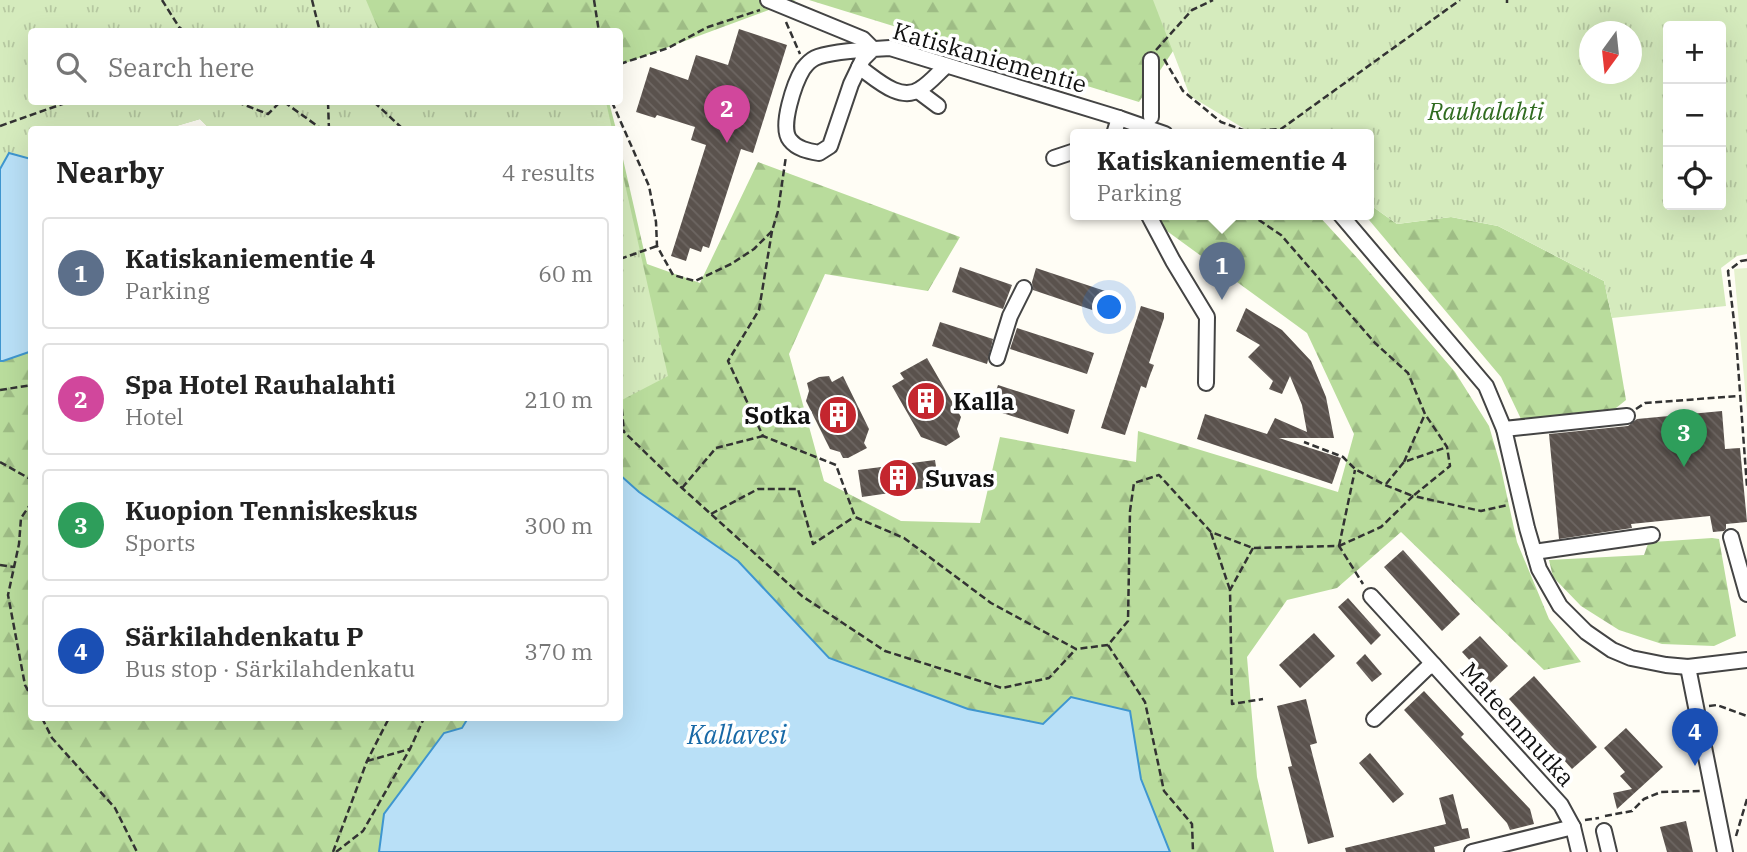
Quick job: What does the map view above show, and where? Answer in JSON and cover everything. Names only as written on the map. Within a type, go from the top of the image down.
[{"type":"street","name":"Katiskaniementie","points":[[773,2],[863,39],[873,49],[890,48],[1151,129]]},
{"type":"street","points":[[873,49],[863,59],[851,84],[830,146],[819,153],[800,148],[789,139],[786,129],[793,89],[804,66],[817,57],[873,49]]},
{"type":"street","points":[[1151,117],[1157,59]]},
{"type":"street","points":[[859,67],[895,91],[907,94],[918,91],[946,66]]},
{"type":"street","points":[[918,91],[938,106]]},
{"type":"street","points":[[1116,129],[1119,118]]},
{"type":"street","points":[[1054,158],[1070,153]]},
{"type":"street","points":[[1152,220],[1207,317],[1206,383]]},
{"type":"street","points":[[1345,220],[1486,386],[1504,429],[1539,569],[1559,607],[1586,632],[1612,650],[1631,658],[1688,667],[1747,660]]},
{"type":"street","points":[[997,358],[1010,316],[1024,288]]},
{"type":"street","points":[[1504,429],[1627,416]]},
{"type":"street","points":[[1534,552],[1652,535]]},
{"type":"street","points":[[1731,537],[1747,593]]},
{"type":"street","points":[[1371,596],[1434,665]]},
{"type":"street","name":"Mateenmutka","points":[[1374,719],[1427,668],[1434,665],[1561,805],[1573,827],[1579,852]]},
{"type":"street","points":[[1688,667],[1725,852]]},
{"type":"street","points":[[1472,852],[1573,827]]},
{"type":"street","points":[[1604,831],[1609,852]]},
{"type":"path","points":[[162,0],[180,28]]},
{"type":"path","points":[[312,0],[319,28]]},
{"type":"path","points":[[594,0],[598,28]]},
{"type":"path","points":[[1213,0],[1192,10],[1157,47],[1157,59],[1183,91],[1221,122],[1240,129]]},
{"type":"path","points":[[1281,129],[1460,0]]},
{"type":"path","points":[[623,63],[668,48],[708,27],[773,2],[804,66]]},
{"type":"path","points":[[0,126],[60,105]]},
{"type":"path","points":[[245,105],[268,114],[278,105]]},
{"type":"path","points":[[286,105],[317,126]]},
{"type":"path","points":[[328,105],[328,126]]},
{"type":"path","points":[[377,105],[400,126]]},
{"type":"path","points":[[613,105],[622,126]]},
{"type":"path","points":[[623,129],[649,186],[656,222],[657,246],[673,275],[695,281],[731,264],[754,249],[772,231]]},
{"type":"path","points":[[763,436],[728,361],[760,310],[789,139]]},
{"type":"path","points":[[1210,532],[1252,548],[1339,545],[1381,527],[1450,466],[1447,447],[1425,414],[1408,373],[1375,343],[1281,235],[1259,220]]},
{"type":"path","points":[[623,258],[657,246]]},
{"type":"path","points":[[1747,260],[1741,261],[1728,271],[1747,487]]},
{"type":"path","points":[[0,390],[28,385]]},
{"type":"path","points":[[1627,416],[1645,403],[1739,396]]},
{"type":"path","points":[[1385,485],[1404,462],[1425,414]]},
{"type":"path","points":[[623,422],[624,433],[802,596],[885,651],[1002,688],[1049,678],[1076,649]]},
{"type":"path","points":[[682,488],[716,448],[763,436],[836,465],[855,517],[904,538],[991,603],[1076,649],[1108,645],[1128,621],[1130,511],[1134,483],[1159,475],[1210,532],[1230,590],[1232,704],[1263,699]]},
{"type":"path","points":[[1304,442],[1343,457],[1355,469],[1413,496],[1481,511],[1521,502]]},
{"type":"path","points":[[1404,462],[1447,447]]},
{"type":"path","points":[[0,462],[28,478]]},
{"type":"path","points":[[1355,469],[1339,545],[1371,596]]},
{"type":"path","points":[[711,514],[758,489],[798,489],[813,544],[855,517]]},
{"type":"path","points":[[28,508],[21,518],[19,544],[8,595],[28,691]]},
{"type":"path","points":[[1230,590],[1252,548]]},
{"type":"path","points":[[0,565],[14,567]]},
{"type":"path","points":[[1108,645],[1145,702],[1164,791],[1192,824],[1193,852]]},
{"type":"path","points":[[1696,707],[1717,705],[1747,716]]},
{"type":"path","points":[[44,721],[52,738],[115,808],[137,852]]},
{"type":"path","points":[[334,852],[367,761],[387,721]]},
{"type":"path","points":[[334,852],[363,831],[410,749],[423,721]]},
{"type":"path","points":[[367,761],[410,749]]},
{"type":"path","points":[[1632,811],[1644,799],[1661,792],[1700,791]]},
{"type":"path","points":[[1735,840],[1747,799]]},
{"type":"green space","points":[[0,0],[796,0],[623,64],[623,28],[28,28],[28,105],[610,105],[615,126],[207,126],[200,119],[176,126],[28,126],[28,158],[9,153],[0,169]]},
{"type":"green space","points":[[0,0],[366,0],[378,28],[28,28],[28,105],[607,105],[611,126],[207,126],[200,119],[176,126],[28,126],[28,158],[9,153],[0,169]]},
{"type":"green space","points":[[809,0],[1207,0],[1139,102]]},
{"type":"green space","name":"Rauhalahti","points":[[1153,0],[1747,0],[1747,254],[1737,256],[1721,268],[1726,306],[1612,318],[1604,281],[1498,226],[1451,217],[1397,224],[1374,208],[1374,129],[1245,129],[1190,96]]},
{"type":"green space","points":[[623,159],[647,264],[700,283],[758,162],[960,237],[928,291],[825,274],[789,354],[824,481],[901,521],[980,523],[1000,437],[1136,462],[1138,431],[1338,492],[1354,434],[1307,333],[1160,226],[1157,220],[1323,220],[1455,372],[1489,426],[1517,542],[1549,619],[1581,662],[1544,670],[1401,532],[1337,588],[1287,600],[1247,657],[1257,777],[1274,852],[1170,852],[1141,779],[1130,711],[1071,697],[1043,724],[968,709],[829,658],[738,561],[639,492],[623,478]]},
{"type":"green space","points":[[623,175],[668,376],[623,399]]},
{"type":"green space","points":[[1374,208],[1397,224],[1451,217],[1498,226],[1604,281],[1626,400],[1611,412],[1521,419],[1501,377],[1369,220],[1374,220]]},
{"type":"green space","points":[[1747,268],[1747,410],[1734,269]]},
{"type":"green space","points":[[28,352],[28,721],[466,721],[384,814],[379,852],[0,852],[0,361]]},
{"type":"green space","points":[[1719,539],[1736,636],[1714,646],[1662,644],[1619,630],[1581,606],[1553,577],[1549,560],[1644,555],[1649,541]]},
{"type":"water","points":[[9,153],[28,158],[28,352],[3,361],[0,361],[0,169]]},
{"type":"water","name":"Kallavesi","points":[[623,478],[639,492],[738,561],[829,658],[968,709],[1043,724],[1071,697],[1130,711],[1141,779],[1170,852],[379,852],[384,814],[444,733],[462,728],[466,721],[623,721]]},
{"type":"building","points":[[739,29],[787,45],[753,153],[741,149],[709,248],[703,246],[701,252],[690,248],[686,261],[671,256],[706,145],[691,140],[695,127],[657,115],[655,118],[636,112],[650,67],[688,80],[696,55],[728,65]]},
{"type":"building","points":[[960,267],[1012,285],[1003,309],[952,292]]},
{"type":"building","points":[[1036,268],[1114,294],[1107,315],[1033,290]]},
{"type":"building","points":[[1141,306],[1164,313],[1164,318],[1149,363],[1154,365],[1146,388],[1141,386],[1125,435],[1101,428]]},
{"type":"building","points":[[1246,308],[1282,330],[1311,361],[1326,397],[1334,438],[1279,438],[1341,458],[1332,484],[1197,439],[1205,414],[1267,434],[1275,418],[1307,432],[1302,405],[1290,376],[1282,394],[1269,389],[1273,381],[1248,357],[1260,345],[1236,331]]},
{"type":"building","points":[[940,322],[993,339],[987,364],[932,346]]},
{"type":"building","points":[[1017,328],[1094,353],[1087,374],[1010,349]]},
{"type":"building","name":"Kalla","points":[[927,358],[961,417],[957,429],[960,437],[946,446],[921,437],[892,386],[904,379],[900,373]]},
{"type":"building","name":"Sotka","points":[[829,376],[832,382],[843,376],[869,429],[864,443],[867,448],[848,458],[843,458],[840,452],[830,449],[806,401],[809,391],[807,383]]},
{"type":"building","points":[[998,385],[1075,410],[1068,434],[990,409]]},
{"type":"building","points":[[1722,411],[1725,449],[1740,448],[1747,522],[1726,524],[1724,531],[1713,532],[1710,516],[1631,524],[1632,528],[1559,539],[1549,434],[1628,426],[1637,419]]},
{"type":"building","name":"Suvas","points":[[935,460],[939,486],[862,497],[858,470]]},
{"type":"building","points":[[1403,550],[1460,614],[1442,631],[1384,567]]},
{"type":"building","points":[[1348,598],[1381,635],[1371,645],[1338,607]]},
{"type":"building","points":[[1314,633],[1335,656],[1300,688],[1279,665]]},
{"type":"building","points":[[1480,636],[1508,666],[1490,683],[1462,652]]},
{"type":"building","points":[[1365,654],[1382,674],[1372,682],[1356,663]]},
{"type":"building","points":[[1534,676],[1597,747],[1572,769],[1509,699]]},
{"type":"building","points":[[1424,691],[1464,734],[1461,737],[1530,809],[1534,824],[1510,830],[1507,823],[1404,710]]},
{"type":"building","points":[[1306,699],[1317,743],[1310,745],[1334,837],[1308,844],[1288,767],[1292,766],[1277,706]]},
{"type":"building","points":[[1626,728],[1663,767],[1617,809],[1613,793],[1632,789],[1620,776],[1625,772],[1604,748]]},
{"type":"building","points":[[1370,753],[1404,794],[1393,803],[1359,763]]},
{"type":"building","points":[[1453,794],[1462,829],[1468,828],[1470,838],[1434,847],[1435,852],[1346,852],[1345,848],[1446,824],[1439,798]]},
{"type":"building","points":[[1686,821],[1693,852],[1667,852],[1660,827]]},
{"type":"place","name":"Spa Hotel Rauhalahti","points":[[727,143]]},
{"type":"place","name":"Katiskaniementie 4","points":[[1222,300]]},
{"type":"place","name":"Kalla","points":[[926,401]]},
{"type":"place","name":"Sotka","points":[[838,415]]},
{"type":"place","name":"Kuopion Tenniskeskus","points":[[1684,467]]},
{"type":"place","name":"Suvas","points":[[898,478]]},
{"type":"place","name":"Särkilahdenkatu P","points":[[1695,766]]}]
